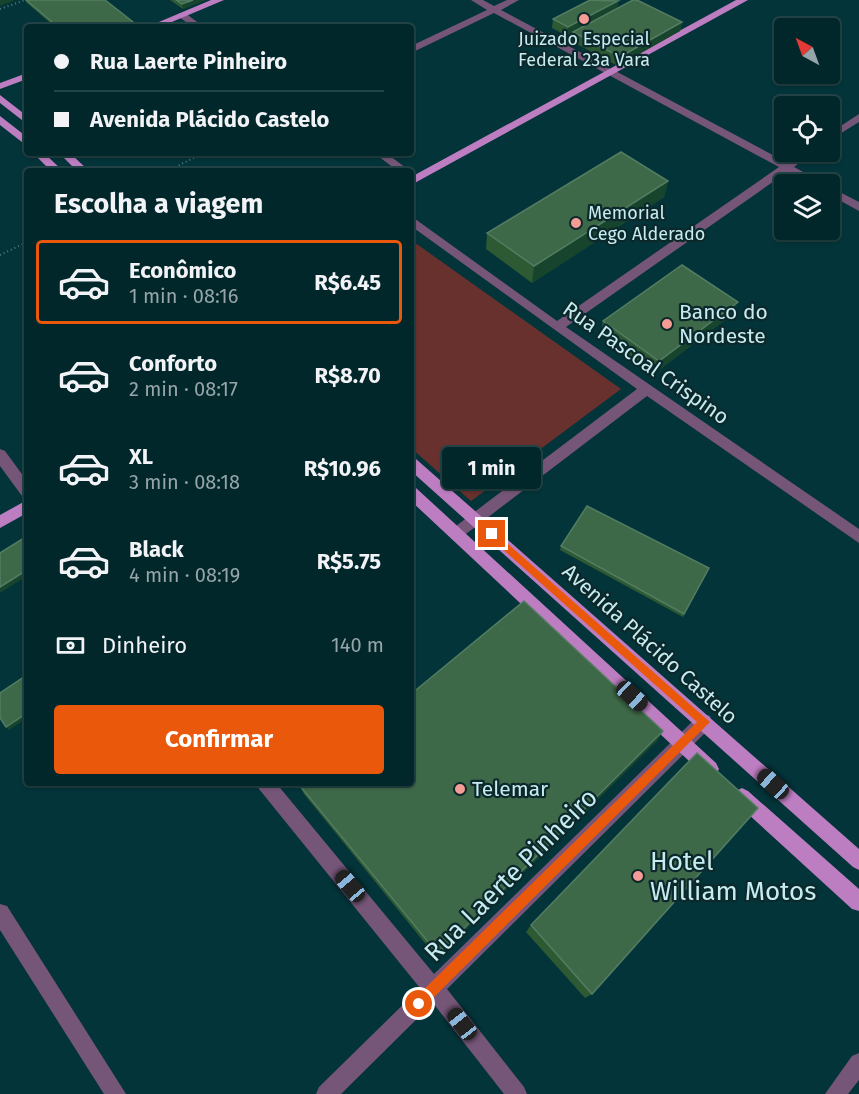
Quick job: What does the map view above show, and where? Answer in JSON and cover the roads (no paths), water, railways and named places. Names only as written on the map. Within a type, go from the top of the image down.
[{"type":"main road","points":[[160,24],[219,0]]},
{"type":"main road","points":[[414,178],[742,0]]},
{"type":"main road","points":[[0,86],[24,77]]},
{"type":"main road","points":[[0,98],[24,118]]},
{"type":"main road","points":[[0,119],[24,140]]},
{"type":"main road","points":[[41,156],[55,168]]},
{"type":"main road","points":[[67,156],[81,168]]},
{"type":"main road","name":"Avenida Plácido Castelo","points":[[414,466],[859,861]]},
{"type":"main road","points":[[414,495],[682,744],[859,902]]},
{"type":"main road","points":[[0,522],[24,508]]},
{"type":"street","points":[[476,0],[799,174]]},
{"type":"street","points":[[414,49],[514,0]]},
{"type":"street","points":[[182,15],[195,24]]},
{"type":"street","points":[[840,130],[859,117]]},
{"type":"street","points":[[383,156],[401,168]]},
{"type":"street","points":[[557,327],[793,162]]},
{"type":"street","points":[[840,197],[859,207]]},
{"type":"street","name":"Rua Pascoal Crispino","points":[[414,222],[557,327],[859,537]]},
{"type":"street","points":[[457,533],[647,389]]},
{"type":"street","points":[[0,455],[24,488]]},
{"type":"street","name":"Rua Laerte Pinheiro","points":[[326,1094],[704,722]]},
{"type":"street","points":[[267,786],[517,1094]]},
{"type":"street","points":[[0,914],[116,1094]]},
{"type":"street","points":[[836,1094],[859,1063]]},
{"type":"place","name":"Juizado Especial Federal 23a Vara","points":[[584,19]]},
{"type":"place","name":"Memorial Cego Alderado","points":[[576,223]]},
{"type":"place","name":"Banco do Nordeste","points":[[667,324]]},
{"type":"place","name":"Telemar","points":[[460,789]]},
{"type":"place","name":"Hotel William Motos","points":[[638,876]]}]
